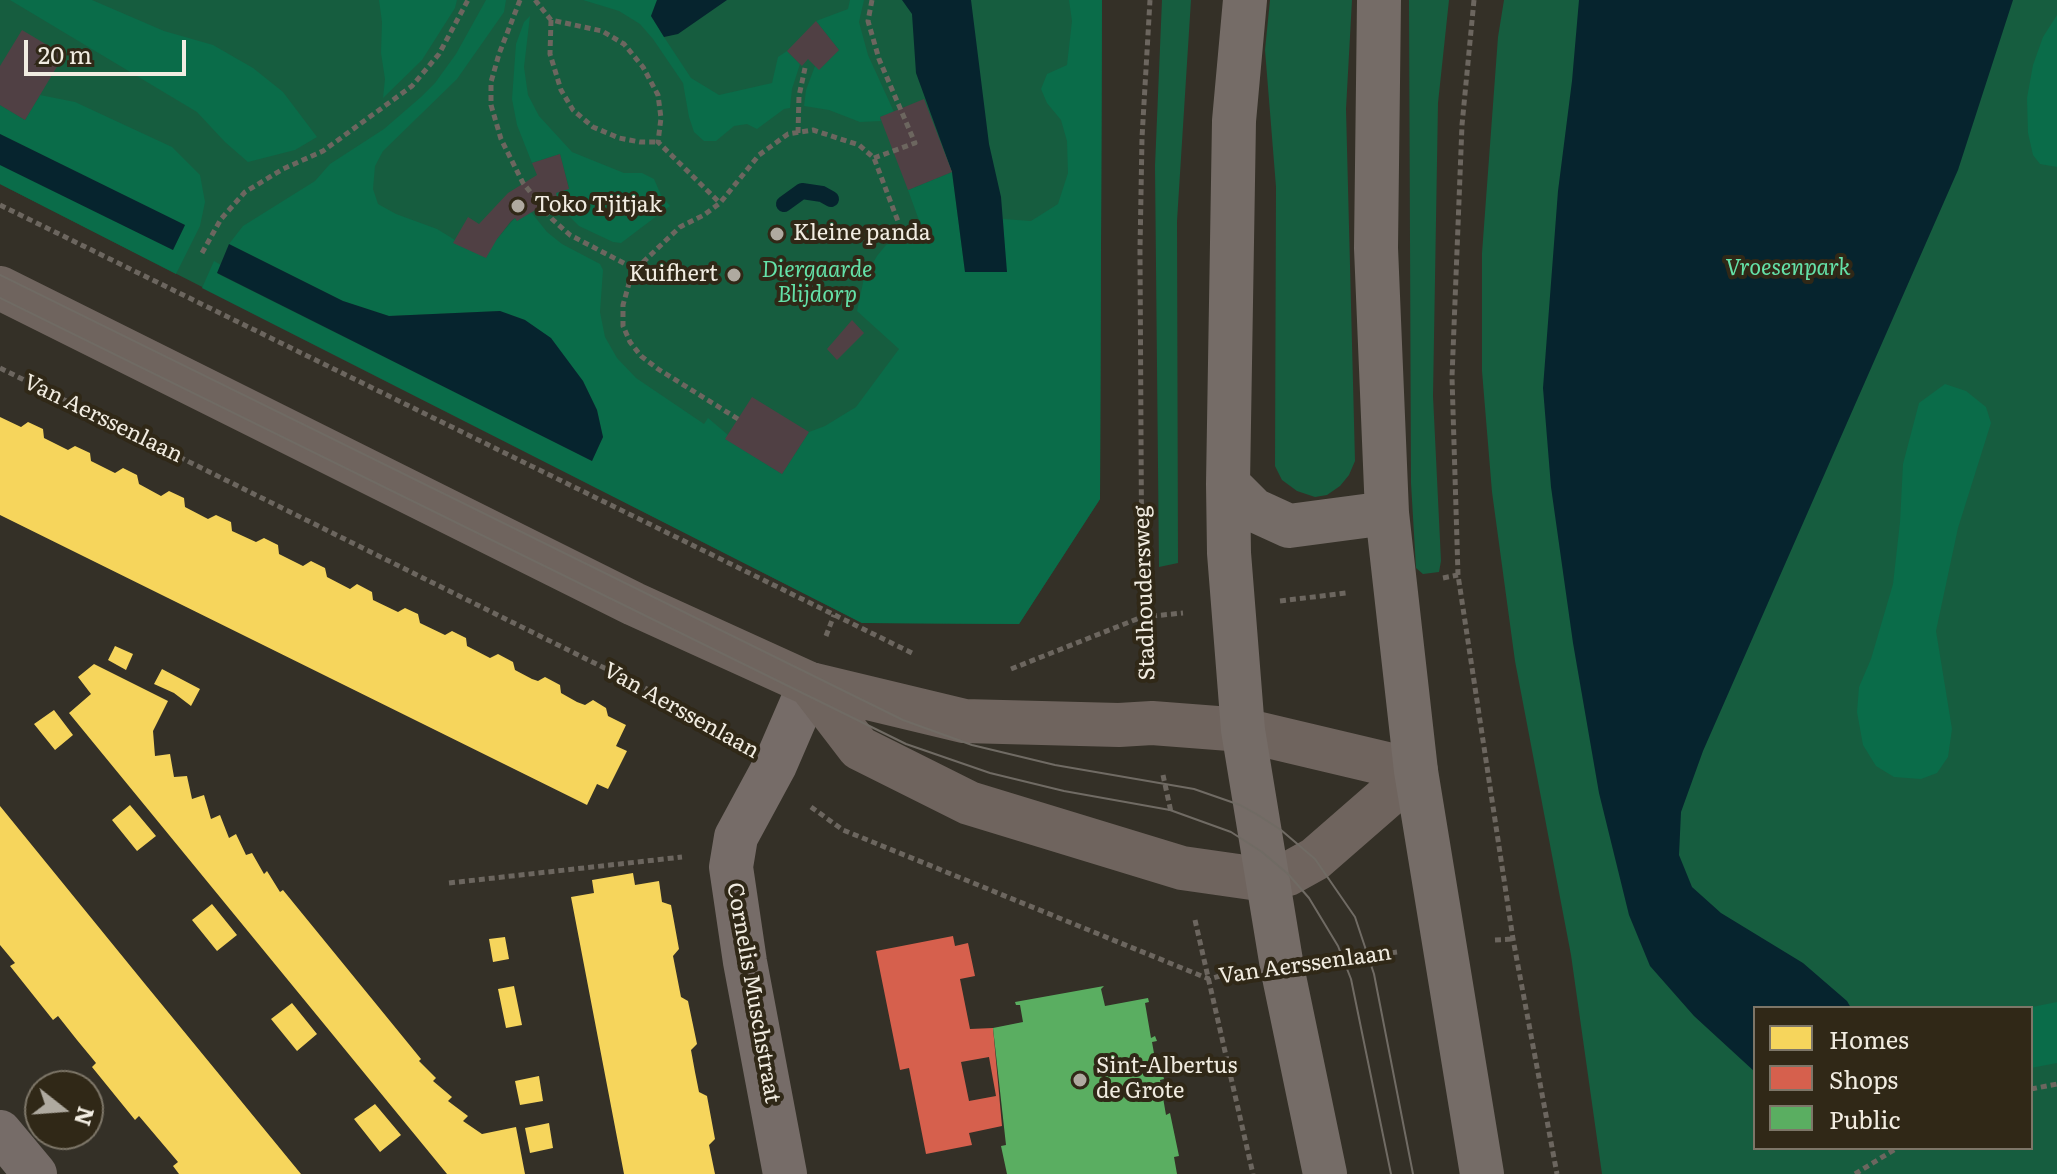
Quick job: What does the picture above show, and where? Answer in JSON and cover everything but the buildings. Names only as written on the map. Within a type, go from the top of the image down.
[{"type":"main road","points":[[1245,0],[1234,121],[1229,553],[1243,730],[1256,798],[1266,880],[1325,1174]]},
{"type":"main road","points":[[1379,0],[1376,248],[1387,513],[1416,771],[1482,1174]]},
{"type":"main road","points":[[1228,484],[1254,510],[1289,526],[1387,513]]},
{"type":"street","points":[[0,288],[634,604],[810,684],[964,721],[1152,723],[1243,730],[1416,771]]},
{"type":"street","points":[[810,684],[859,748],[969,803],[1182,868],[1266,880],[1288,874],[1315,859],[1416,771]]},
{"type":"street","name":"Cornelis Muschstraat","points":[[785,1174],[745,962],[731,867],[736,837],[775,765],[810,684]]},
{"type":"street","points":[[0,1132],[35,1174]]},
{"type":"path","points":[[202,253],[221,219],[245,192],[283,169],[323,151],[412,86],[439,54],[468,0]]},
{"type":"path","points":[[520,0],[491,82],[491,105],[501,139],[523,183],[552,219],[580,241],[637,270]]},
{"type":"path","points":[[535,0],[551,20],[602,31],[624,44],[643,67],[658,95],[661,118],[658,142]]},
{"type":"path","points":[[872,0],[868,21],[879,59],[915,143],[874,158]]},
{"type":"path","name":"Stadhoudersweg","points":[[1150,0],[1142,138],[1140,282],[1142,617],[1152,723],[1182,868],[1253,1174]]},
{"type":"path","points":[[1474,0],[1462,125],[1452,377],[1458,575],[1513,939],[1557,1174]]},
{"type":"path","points":[[551,20],[550,54],[561,90],[573,110],[593,127],[619,138],[658,142],[720,203]]},
{"type":"path","points":[[798,133],[799,96],[805,68]]},
{"type":"path","points":[[738,419],[658,369],[641,356],[630,342],[623,326],[623,305],[630,280],[637,270],[680,227],[720,203],[759,155],[788,134],[813,130],[859,145],[874,158],[899,224]]},
{"type":"path","points":[[0,205],[917,656]]},
{"type":"path","name":"Van Aerssenlaan","points":[[0,368],[685,708],[775,765],[816,813],[843,830],[1209,979],[1238,971],[1513,939]]},
{"type":"path","points":[[449,883],[733,851]]},
{"type":"path","points":[[2033,1089],[2057,1084]]},
{"type":"path","points":[[1855,1174],[1894,1150]]},
{"type":"green space","name":"Diergaarde Blijdorp","points":[[0,0],[1102,0],[1100,499],[1019,624],[862,623],[0,184]]},
{"type":"green space","points":[[10,0],[92,0],[164,31],[213,45],[253,68],[283,92],[317,137],[295,150],[248,162],[197,112]]},
{"type":"green space","points":[[379,0],[457,0],[422,60],[383,98],[385,79]]},
{"type":"green space","points":[[486,0],[506,0],[504,12],[457,79],[383,151],[375,166],[373,189],[378,204],[455,240],[497,239],[515,218],[517,221],[531,212],[547,232],[562,244],[600,264],[603,270],[600,312],[605,337],[617,358],[636,378],[704,424],[708,418],[728,435],[726,439],[782,474],[809,432],[856,407],[899,349],[857,311],[864,278],[877,256],[886,245],[921,226],[908,190],[952,172],[965,272],[1006,272],[1003,219],[1031,221],[1058,204],[1068,173],[1067,141],[1061,120],[1047,103],[1041,89],[1047,74],[1067,65],[1072,21],[1069,0],[1102,0],[1100,499],[1019,624],[862,623],[202,288],[214,261],[221,265],[218,274],[592,461],[603,437],[597,410],[583,381],[525,320],[500,311],[389,316],[343,301],[229,244],[243,226],[315,181],[330,164],[384,129],[421,97],[456,54]]},
{"type":"green space","points":[[583,0],[657,0],[651,16],[664,37],[691,78],[719,95],[772,83],[778,57],[787,51],[800,64],[790,108],[757,129],[747,124],[734,126],[716,141],[704,141],[694,132],[683,83],[653,39],[640,24],[619,11]]},
{"type":"green space","points":[[850,0],[864,0],[859,22],[868,55],[894,112],[880,117],[881,121],[860,122],[829,110],[804,106],[815,66],[820,69],[839,50],[816,21],[848,9]]},
{"type":"green space","points":[[1162,0],[1191,0],[1177,221],[1178,563],[1159,567],[1155,166]]},
{"type":"green space","points":[[1270,0],[1352,0],[1346,109],[1355,461],[1340,486],[1327,495],[1315,497],[1297,491],[1282,480],[1275,466],[1276,187],[1265,50]]},
{"type":"green space","points":[[1409,0],[1449,0],[1438,103],[1433,396],[1441,561],[1439,572],[1423,574],[1416,568],[1411,483]]},
{"type":"green space","name":"Vroesenpark","points":[[1504,0],[2057,0],[2057,1174],[1602,1174],[1571,955],[1515,661],[1492,492],[1482,371],[1482,253],[1498,37]]},
{"type":"green space","points":[[2057,15],[2057,167],[2040,164],[2033,155],[2028,133],[2027,98],[2033,65],[2043,37]]},
{"type":"green space","points":[[530,16],[524,67],[528,95],[539,116],[572,152],[624,173],[642,173],[654,179],[670,206],[621,243],[579,226],[552,199],[556,193],[569,188],[560,154],[532,163],[517,125],[512,99],[516,44],[524,22]]},
{"type":"green space","points":[[40,95],[75,102],[172,147],[200,175],[205,202],[200,226],[176,274],[0,184],[0,165],[173,250],[185,225],[0,134],[0,105],[25,120]]},
{"type":"green space","points":[[1945,384],[1966,391],[1986,407],[1991,423],[1958,528],[1936,631],[1952,729],[1948,757],[1937,773],[1921,779],[1894,777],[1876,766],[1863,745],[1857,712],[1859,687],[1871,659],[1893,584],[1903,464],[1919,403]]},
{"type":"green space","points":[[2057,1002],[2057,1063],[2033,1068],[2033,1007]]},
{"type":"water","points":[[657,0],[727,0],[678,34],[664,37],[651,16]]},
{"type":"water","points":[[902,0],[971,0],[989,144],[1001,197],[1007,272],[965,272],[952,172],[916,73],[912,14]]},
{"type":"water","points":[[1579,0],[2013,0],[1958,170],[1703,751],[1681,812],[1679,855],[1692,887],[1721,913],[1803,963],[1850,1006],[1753,1006],[1753,1070],[1694,1016],[1650,966],[1629,915],[1599,793],[1573,643],[1551,487],[1543,388],[1558,191]]},
{"type":"water","points":[[0,134],[185,225],[173,250],[0,165]]},
{"type":"water","points":[[229,244],[343,301],[389,316],[500,311],[525,320],[551,338],[583,381],[597,410],[603,437],[592,461],[217,273]]},
{"type":"waterway","points":[[784,204],[802,191],[822,194],[831,199]]},
{"type":"tram line","points":[[0,275],[903,720],[972,745],[1055,765],[1194,789],[1240,805],[1258,815],[1315,859],[1355,917],[1374,974],[1413,1174]]},
{"type":"tram line","points":[[0,298],[906,744],[990,773],[1064,791],[1170,810],[1231,832],[1288,874],[1309,898],[1338,946],[1351,979],[1391,1174]]},
{"type":"place","name":"Toko Tjitjak","points":[[518,206]]},
{"type":"place","name":"Kleine panda","points":[[777,234]]},
{"type":"place","name":"Kuifhert","points":[[734,275]]},
{"type":"place","name":"Sint-Albertus de Grote","points":[[1080,1080]]}]
